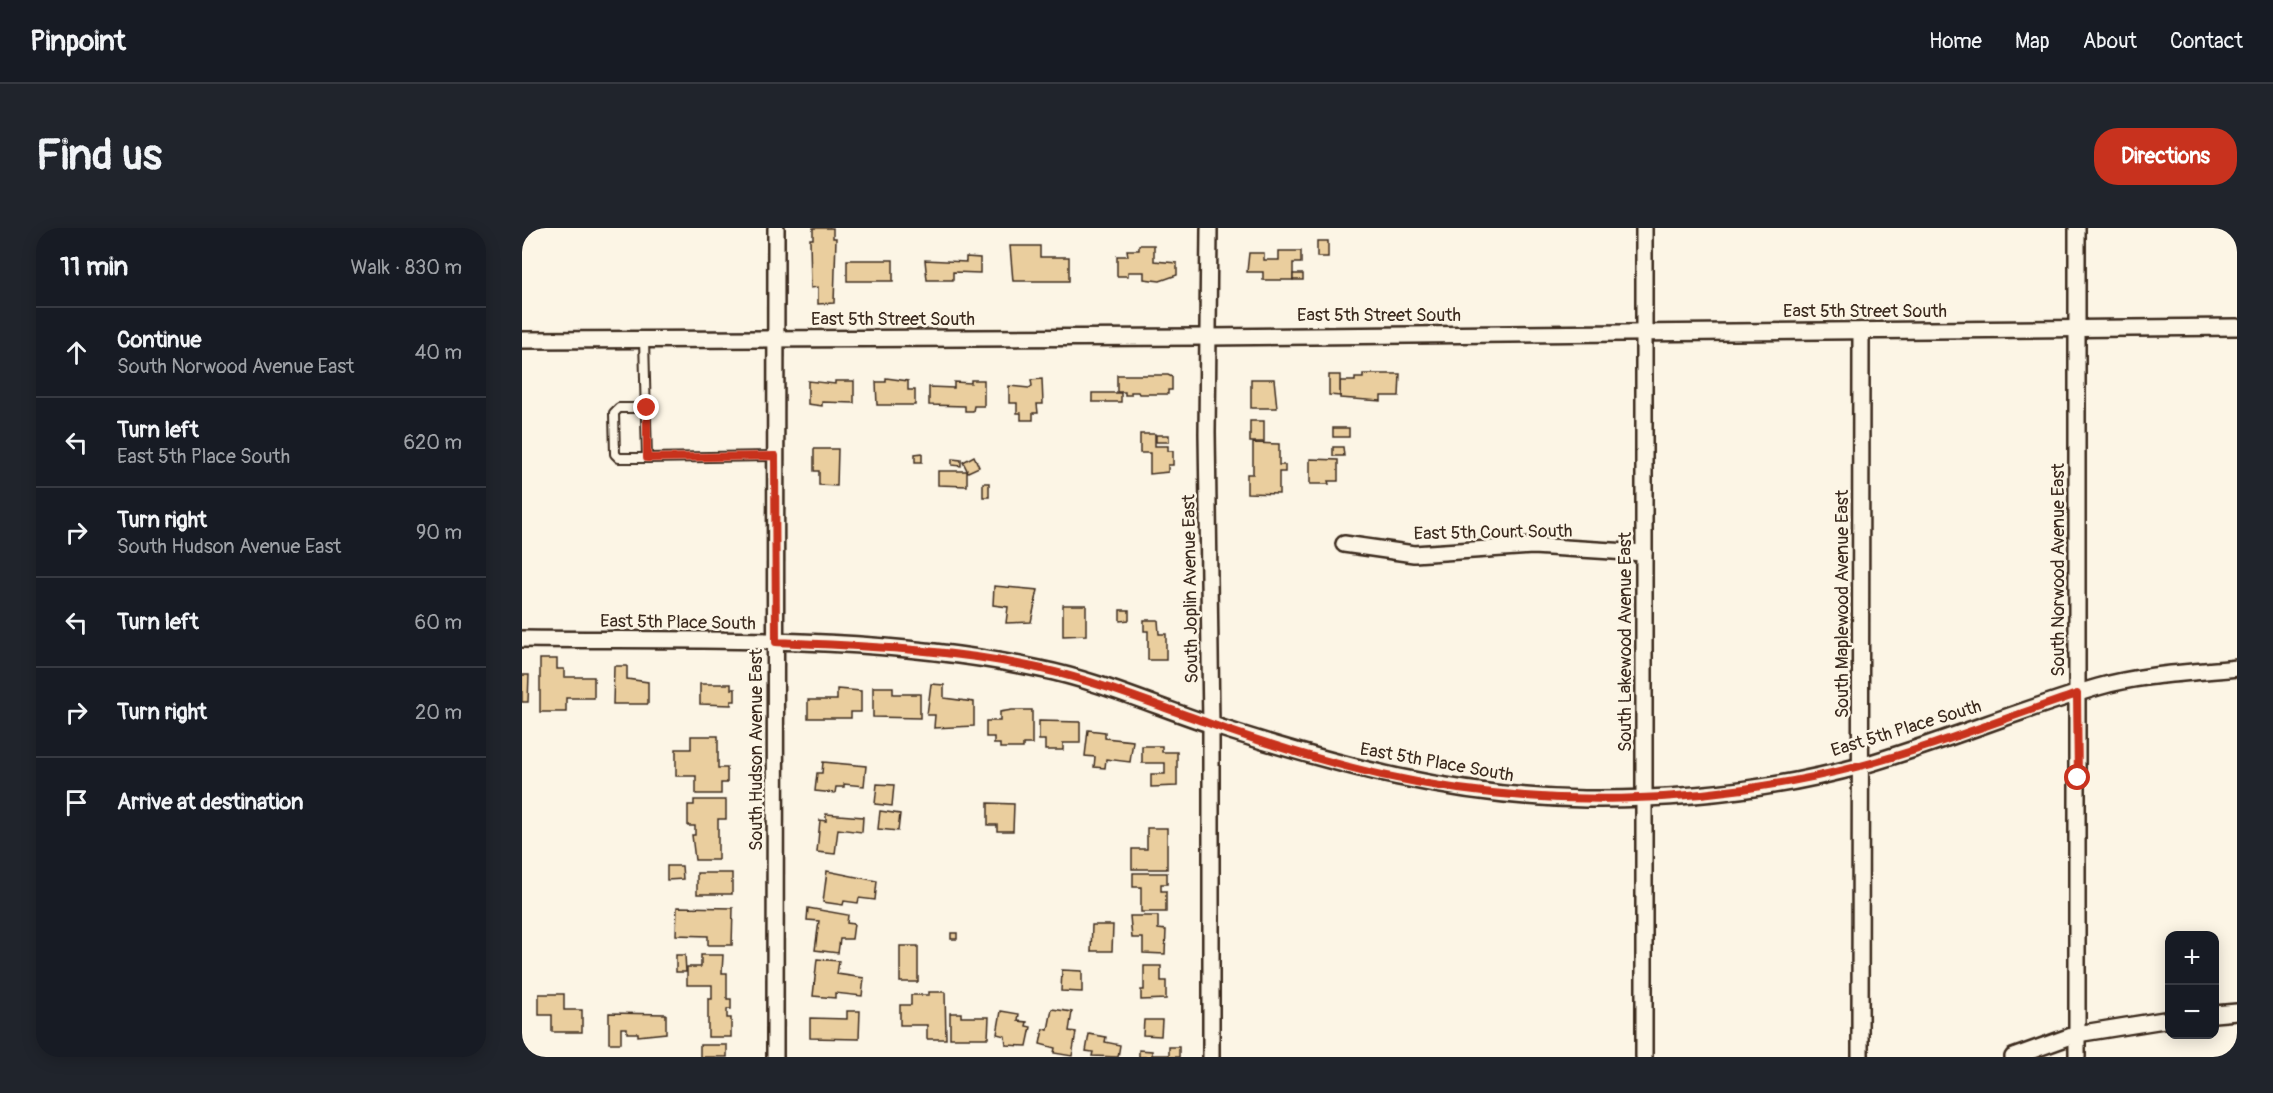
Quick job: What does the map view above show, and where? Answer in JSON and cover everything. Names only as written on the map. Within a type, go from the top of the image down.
[{"type":"street","name":"South Hudson Avenue East","points":[[775,1057],[776,228]]},
{"type":"street","name":"South Joplin Avenue East","points":[[1209,228],[1207,433],[1211,724],[1211,1057]]},
{"type":"street","name":"South Lakewood Avenue East","points":[[1644,228],[1644,1057]]},
{"type":"street","name":"South Norwood Avenue East","points":[[2077,228],[2077,1057]]},
{"type":"street","name":"East 5th Street South","points":[[522,340],[1209,337],[2237,327]]},
{"type":"street","name":"South Maplewood Avenue East","points":[[1860,1057],[1861,331]]},
{"type":"street","name":"East 5th Court South","points":[[1344,544],[1413,554],[1533,546],[1644,553]]},
{"type":"street","name":"East 5th Place South","points":[[522,639],[776,642],[896,647],[1042,669],[1145,700],[1211,724],[1381,775],[1527,797],[1644,799],[1699,795],[1861,766],[2118,682],[2237,668]]},
{"type":"street","points":[[2219,1014],[2237,1012]]},
{"type":"street","points":[[2013,1057],[2077,1034],[2165,1020]]},
{"type":"lane","points":[[644,339],[647,458]]},
{"type":"lane","points":[[647,408],[619,408],[614,412],[615,454],[619,458],[775,456]]},
{"type":"building","points":[[813,228],[833,228],[833,238],[836,238],[834,303],[818,304],[818,287],[811,288],[810,239],[813,239]]},
{"type":"building","points":[[1317,241],[1328,241],[1328,257],[1317,257]]},
{"type":"building","points":[[1139,245],[1154,245],[1154,261],[1177,263],[1177,275],[1160,281],[1144,279],[1144,272],[1128,272],[1128,276],[1117,276],[1117,256],[1128,256],[1127,250],[1139,250]]},
{"type":"building","points":[[1010,246],[1040,246],[1040,257],[1069,257],[1069,281],[1013,281]]},
{"type":"building","points":[[1279,251],[1301,251],[1301,263],[1293,263],[1293,280],[1263,280],[1263,272],[1247,272],[1249,253],[1264,253],[1264,260],[1279,260]]},
{"type":"building","points":[[966,257],[980,258],[980,273],[953,272],[953,280],[927,280],[925,260],[966,262]]},
{"type":"building","points":[[847,260],[893,260],[893,281],[847,281]]},
{"type":"building","points":[[1293,274],[1303,274],[1303,280],[1293,280]]},
{"type":"building","points":[[1363,374],[1400,374],[1399,396],[1381,396],[1381,401],[1340,398],[1340,381],[1355,381],[1355,378],[1363,378]]},
{"type":"building","points":[[1117,375],[1168,375],[1172,377],[1172,390],[1168,390],[1168,394],[1131,392],[1131,395],[1125,395],[1125,392],[1117,392]]},
{"type":"building","points":[[1329,375],[1340,375],[1340,396],[1329,395]]},
{"type":"building","points":[[886,378],[908,381],[908,390],[915,390],[915,405],[877,405],[876,382],[886,382]]},
{"type":"building","points":[[1042,379],[1043,404],[1037,404],[1038,413],[1033,413],[1033,420],[1021,420],[1021,413],[1017,413],[1017,403],[1009,403],[1009,386],[1029,388],[1032,386],[1031,380]]},
{"type":"building","points":[[1251,379],[1274,379],[1277,408],[1251,408]]},
{"type":"building","points":[[971,380],[984,380],[984,406],[974,406],[973,411],[965,411],[965,406],[929,405],[929,387],[954,388],[954,382],[971,383]]},
{"type":"building","points":[[808,381],[835,384],[835,381],[854,381],[854,403],[822,402],[822,406],[808,404]]},
{"type":"building","points":[[1092,393],[1121,393],[1121,402],[1092,402]]},
{"type":"building","points":[[1250,421],[1264,421],[1264,442],[1250,442]]},
{"type":"building","points":[[1333,428],[1349,428],[1349,437],[1333,437]]},
{"type":"building","points":[[1140,434],[1155,434],[1155,446],[1168,446],[1168,451],[1173,451],[1173,465],[1168,465],[1168,472],[1150,474],[1150,453],[1140,453]]},
{"type":"building","points":[[1156,435],[1169,435],[1169,442],[1156,442]]},
{"type":"building","points":[[1253,443],[1279,444],[1279,465],[1285,465],[1285,472],[1279,472],[1279,494],[1247,493],[1247,474],[1253,474]]},
{"type":"building","points":[[1333,447],[1343,447],[1344,456],[1333,456]]},
{"type":"building","points":[[814,449],[838,449],[837,486],[819,485],[819,471],[814,471]]},
{"type":"building","points":[[922,453],[922,462],[915,462],[915,454]]},
{"type":"building","points":[[974,456],[979,467],[968,472],[963,462]]},
{"type":"building","points":[[952,459],[961,460],[961,466],[952,465]]},
{"type":"building","points":[[1310,459],[1338,460],[1338,481],[1328,481],[1329,484],[1310,484]]},
{"type":"building","points":[[938,471],[967,471],[967,486],[938,485]]},
{"type":"building","points":[[983,483],[989,483],[989,497],[983,497]]},
{"type":"building","points":[[994,586],[1038,590],[1031,622],[1006,623],[1008,607],[993,605]]},
{"type":"building","points":[[1063,605],[1086,605],[1086,635],[1063,636]]},
{"type":"building","points":[[1120,610],[1129,610],[1129,620],[1120,621]]},
{"type":"building","points":[[1144,620],[1158,620],[1159,634],[1166,634],[1166,660],[1148,660],[1148,631],[1144,631]]},
{"type":"building","points":[[540,659],[557,659],[557,669],[564,669],[564,677],[594,677],[594,698],[566,698],[566,712],[540,712]]},
{"type":"building","points":[[614,666],[627,666],[627,679],[648,682],[648,704],[613,704]]},
{"type":"building","points":[[522,675],[529,675],[528,702],[522,702]]},
{"type":"building","points":[[700,684],[731,684],[731,689],[735,689],[735,701],[731,701],[731,705],[700,704]]},
{"type":"building","points":[[931,684],[944,685],[944,698],[974,702],[974,726],[934,728],[935,715],[927,715]]},
{"type":"building","points":[[873,687],[893,687],[893,694],[920,694],[920,718],[873,717]]},
{"type":"building","points":[[837,689],[861,691],[861,712],[851,712],[851,718],[808,718],[808,700],[837,700]]},
{"type":"building","points":[[1032,710],[1032,744],[1023,744],[1023,748],[1000,748],[1000,744],[994,744],[994,737],[986,737],[986,721],[1000,721],[1000,712]]},
{"type":"building","points":[[1039,721],[1080,722],[1080,743],[1063,743],[1063,750],[1045,750],[1045,740],[1039,740]]},
{"type":"building","points":[[1088,730],[1105,732],[1105,738],[1133,741],[1130,762],[1106,759],[1105,768],[1094,767],[1095,757],[1085,756]]},
{"type":"building","points":[[691,736],[718,736],[718,768],[727,768],[727,783],[721,783],[721,794],[696,794],[696,776],[676,776],[676,749],[691,749]]},
{"type":"building","points":[[1142,746],[1162,746],[1162,752],[1177,752],[1177,786],[1151,787],[1151,774],[1165,774],[1165,763],[1142,763]]},
{"type":"building","points":[[823,762],[866,766],[864,786],[844,784],[844,787],[836,787],[835,793],[815,791],[817,773],[822,773]]},
{"type":"building","points":[[877,784],[894,785],[892,806],[875,804]]},
{"type":"building","points":[[694,800],[726,800],[726,819],[718,819],[718,860],[695,860],[692,835],[695,835],[695,826],[688,826],[688,805],[694,805]]},
{"type":"building","points":[[988,803],[1014,804],[1013,831],[997,831],[997,825],[988,825]]},
{"type":"building","points":[[880,811],[900,814],[898,831],[878,829]]},
{"type":"building","points":[[826,814],[863,817],[862,832],[838,829],[835,854],[817,852],[820,820],[826,821]]},
{"type":"building","points":[[1147,828],[1167,828],[1167,869],[1132,869],[1132,849],[1147,849]]},
{"type":"building","points":[[667,866],[682,866],[683,879],[667,880]]},
{"type":"building","points":[[827,871],[877,881],[875,900],[859,898],[858,903],[844,901],[843,905],[823,902]]},
{"type":"building","points":[[697,873],[732,873],[732,894],[697,894]]},
{"type":"building","points":[[1133,873],[1167,873],[1167,884],[1161,884],[1161,891],[1166,891],[1166,912],[1141,912],[1141,887],[1133,887]]},
{"type":"building","points":[[677,907],[733,908],[732,945],[708,945],[708,936],[676,935]]},
{"type":"building","points":[[808,908],[848,915],[847,923],[854,924],[852,939],[840,939],[838,953],[815,950],[819,921],[807,920]]},
{"type":"building","points":[[1130,916],[1158,916],[1158,929],[1166,930],[1165,954],[1143,953],[1143,938],[1132,938]]},
{"type":"building","points":[[1092,925],[1113,925],[1112,951],[1091,951]]},
{"type":"building","points":[[951,933],[957,933],[957,939],[951,939]]},
{"type":"building","points":[[900,946],[918,946],[918,982],[900,982]]},
{"type":"building","points":[[676,955],[685,955],[686,972],[676,972]]},
{"type":"building","points":[[701,955],[723,955],[722,973],[727,973],[727,999],[731,999],[731,1009],[727,1009],[727,1018],[731,1018],[731,1037],[708,1037],[708,999],[712,999],[712,985],[687,985],[687,967],[701,967]]},
{"type":"building","points":[[817,959],[839,961],[837,974],[864,978],[862,996],[835,993],[835,998],[813,996]]},
{"type":"building","points":[[1144,966],[1161,966],[1161,981],[1166,981],[1166,999],[1141,1000],[1141,990],[1144,990]]},
{"type":"building","points":[[1062,970],[1082,971],[1082,992],[1061,991]]},
{"type":"building","points":[[929,992],[945,992],[946,1039],[927,1039],[927,1025],[900,1025],[900,1005],[911,1005],[911,995],[929,995]]},
{"type":"building","points":[[539,994],[564,994],[564,1010],[582,1010],[582,1032],[552,1032],[552,1015],[539,1015]]},
{"type":"building","points":[[1052,1009],[1072,1012],[1069,1031],[1076,1032],[1072,1056],[1054,1053],[1055,1048],[1040,1044],[1043,1029],[1048,1030]]},
{"type":"building","points":[[847,1011],[860,1011],[859,1039],[810,1038],[810,1018],[847,1019]]},
{"type":"building","points":[[1001,1011],[1019,1014],[1018,1021],[1027,1022],[1026,1026],[1031,1027],[1027,1046],[1006,1045],[1005,1036],[997,1034]]},
{"type":"building","points":[[609,1013],[666,1014],[666,1033],[638,1036],[638,1033],[627,1033],[627,1028],[621,1028],[621,1043],[609,1043]]},
{"type":"building","points":[[950,1013],[961,1013],[961,1017],[989,1017],[988,1038],[950,1038]]},
{"type":"building","points":[[1144,1020],[1162,1020],[1161,1036],[1143,1035]]},
{"type":"building","points":[[1089,1034],[1106,1037],[1105,1042],[1120,1045],[1118,1057],[1092,1056],[1093,1052],[1086,1051]]},
{"type":"building","points":[[700,1045],[727,1045],[727,1057],[700,1057]]},
{"type":"building","points":[[1169,1047],[1179,1047],[1179,1057],[1139,1057],[1139,1050],[1152,1051],[1152,1055],[1169,1055]]},
{"type":"route","points":[[647,408],[647,458],[775,456],[776,642],[896,647],[948,653],[1042,669],[1145,700],[1211,724],[1381,775],[1527,797],[1644,799],[1699,795],[1770,784],[1861,766],[2077,694],[2078,778]]}]
